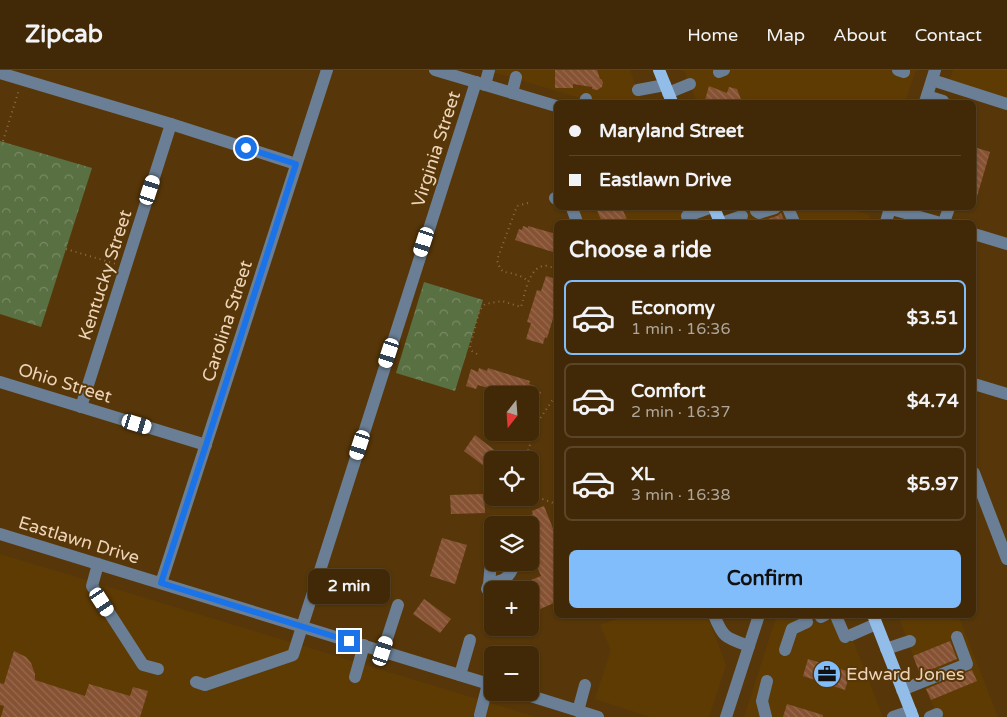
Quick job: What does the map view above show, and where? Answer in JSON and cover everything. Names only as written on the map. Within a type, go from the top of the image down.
[{"type":"main road","points":[[659,70],[669,93]]},
{"type":"main road","points":[[875,619],[912,714]]},
{"type":"street","name":"Carolina Street","points":[[161,583],[327,70]]},
{"type":"street","points":[[436,70],[554,105]]},
{"type":"street","name":"Virginia Street","points":[[196,682],[205,685],[292,655],[480,83],[489,70]]},
{"type":"street","points":[[898,70],[904,72],[904,70]]},
{"type":"street","points":[[0,73],[171,124],[296,164]]},
{"type":"street","points":[[926,99],[934,75],[1007,104]]},
{"type":"street","points":[[512,93],[516,77]]},
{"type":"street","points":[[638,90],[669,93],[690,84]]},
{"type":"street","name":"Kentucky Street","points":[[81,407],[171,124]]},
{"type":"street","points":[[686,216],[703,210]]},
{"type":"street","points":[[756,211],[760,213],[769,210]]},
{"type":"street","points":[[897,210],[930,220]]},
{"type":"street","points":[[730,220],[742,216]]},
{"type":"street","points":[[976,235],[1007,244]]},
{"type":"street","name":"Ohio Street","points":[[0,382],[206,445]]},
{"type":"street","points":[[976,385],[1007,394]]},
{"type":"street","points":[[976,478],[1003,542],[1007,560]]},
{"type":"street","name":"Eastlawn Drive","points":[[0,534],[484,682]]},
{"type":"street","points":[[98,564],[92,586],[143,665],[158,669]]},
{"type":"street","points":[[490,571],[488,586],[505,580],[512,571]]},
{"type":"street","points":[[383,651],[398,605]]},
{"type":"street","points":[[715,618],[724,636],[749,646]]},
{"type":"street","points":[[726,717],[758,618]]},
{"type":"street","points":[[837,618],[848,636],[875,619]]},
{"type":"street","points":[[785,650],[792,629],[807,622]]},
{"type":"street","points":[[902,690],[967,664],[957,637]]},
{"type":"street","points":[[460,675],[470,640]]},
{"type":"street","points":[[886,648],[910,641]]},
{"type":"street","points":[[355,677],[364,646]]},
{"type":"street","points":[[766,717],[762,700],[767,681]]},
{"type":"street","points":[[578,711],[586,685]]},
{"type":"street","points":[[539,699],[598,717]]},
{"type":"street","points":[[480,715],[485,701]]},
{"type":"street","points":[[893,717],[912,714]]},
{"type":"path","points":[[3,142],[22,80]]},
{"type":"path","points":[[528,204],[517,206],[497,260],[500,269],[505,273],[517,275],[529,281]]},
{"type":"path","points":[[66,248],[126,267]]},
{"type":"path","points":[[477,354],[472,351],[470,346],[480,310],[485,304],[502,301],[521,307],[530,278],[537,268],[546,265],[554,268]]},
{"type":"path","points":[[528,451],[537,423],[554,398]]},
{"type":"path","points":[[539,498],[554,503]]},
{"type":"shaded area","points":[[486,70],[630,70],[641,100],[587,100]]},
{"type":"shaded area","points":[[684,70],[916,70],[906,100],[696,100]]},
{"type":"shaded area","points":[[953,70],[1007,70],[1007,108],[947,89]]},
{"type":"shaded area","points":[[578,210],[684,210],[688,220],[582,220]]},
{"type":"shaded area","points":[[739,210],[853,210],[867,214],[870,217],[869,220],[743,220]]},
{"type":"shaded area","points":[[0,554],[83,579],[536,717],[0,717]]},
{"type":"shaded area","points":[[619,618],[708,618],[726,665],[709,717],[650,717],[595,699],[611,650],[600,625]]},
{"type":"shaded area","points":[[776,618],[844,618],[883,717],[744,717]]},
{"type":"shaded area","points":[[899,618],[959,618],[998,717],[938,717]]},
{"type":"green space","points":[[0,141],[92,168],[41,327],[0,314]]},
{"type":"green space","points":[[424,282],[483,300],[455,391],[396,373]]},
{"type":"building","points":[[555,70],[597,70],[603,82],[602,87],[597,90],[592,89],[592,87],[573,84],[573,88],[555,88]]},
{"type":"building","points":[[709,86],[727,93],[729,87],[737,89],[741,100],[705,100]]},
{"type":"building","points":[[976,148],[990,152],[976,200]]},
{"type":"building","points":[[597,210],[623,210],[627,220],[601,220]]},
{"type":"building","points":[[781,213],[784,220],[764,220]]},
{"type":"building","points":[[523,226],[528,228],[528,226],[554,233],[554,252],[515,240],[519,229],[522,230]]},
{"type":"building","points":[[546,276],[554,278],[554,315],[547,338],[545,337],[543,344],[526,339],[531,323],[527,322],[537,290],[541,291]]},
{"type":"building","points":[[479,368],[487,371],[488,368],[530,381],[529,384],[535,386],[484,387],[478,385],[476,389],[466,386],[471,369],[478,372]]},
{"type":"building","points":[[475,435],[496,451],[484,451],[484,466],[464,451]]},
{"type":"building","points":[[484,494],[485,513],[451,514],[450,495]]},
{"type":"building","points":[[544,506],[554,531],[554,603],[539,610],[539,581],[528,581],[541,576],[539,571],[539,516],[528,516],[533,514],[532,511]]},
{"type":"building","points":[[442,538],[467,545],[455,584],[430,576]]},
{"type":"building","points":[[424,599],[451,619],[440,633],[413,614]]},
{"type":"building","points":[[950,641],[957,659],[920,674],[913,656]]},
{"type":"building","points":[[14,651],[26,657],[31,663],[35,680],[85,696],[89,684],[130,696],[133,687],[148,691],[140,717],[1,717],[4,706],[0,705],[0,683],[4,684]]},
{"type":"building","name":"Edward Jones","points":[[808,659],[850,672],[845,690],[803,676]]},
{"type":"building","points":[[972,670],[977,681],[931,700],[926,689]]},
{"type":"building","points":[[787,704],[823,715],[823,717],[783,717]]},
{"type":"place","name":"Edward Jones","points":[[827,674]]},
{"type":"route","points":[[246,148],[296,164],[161,583],[349,641]]}]
